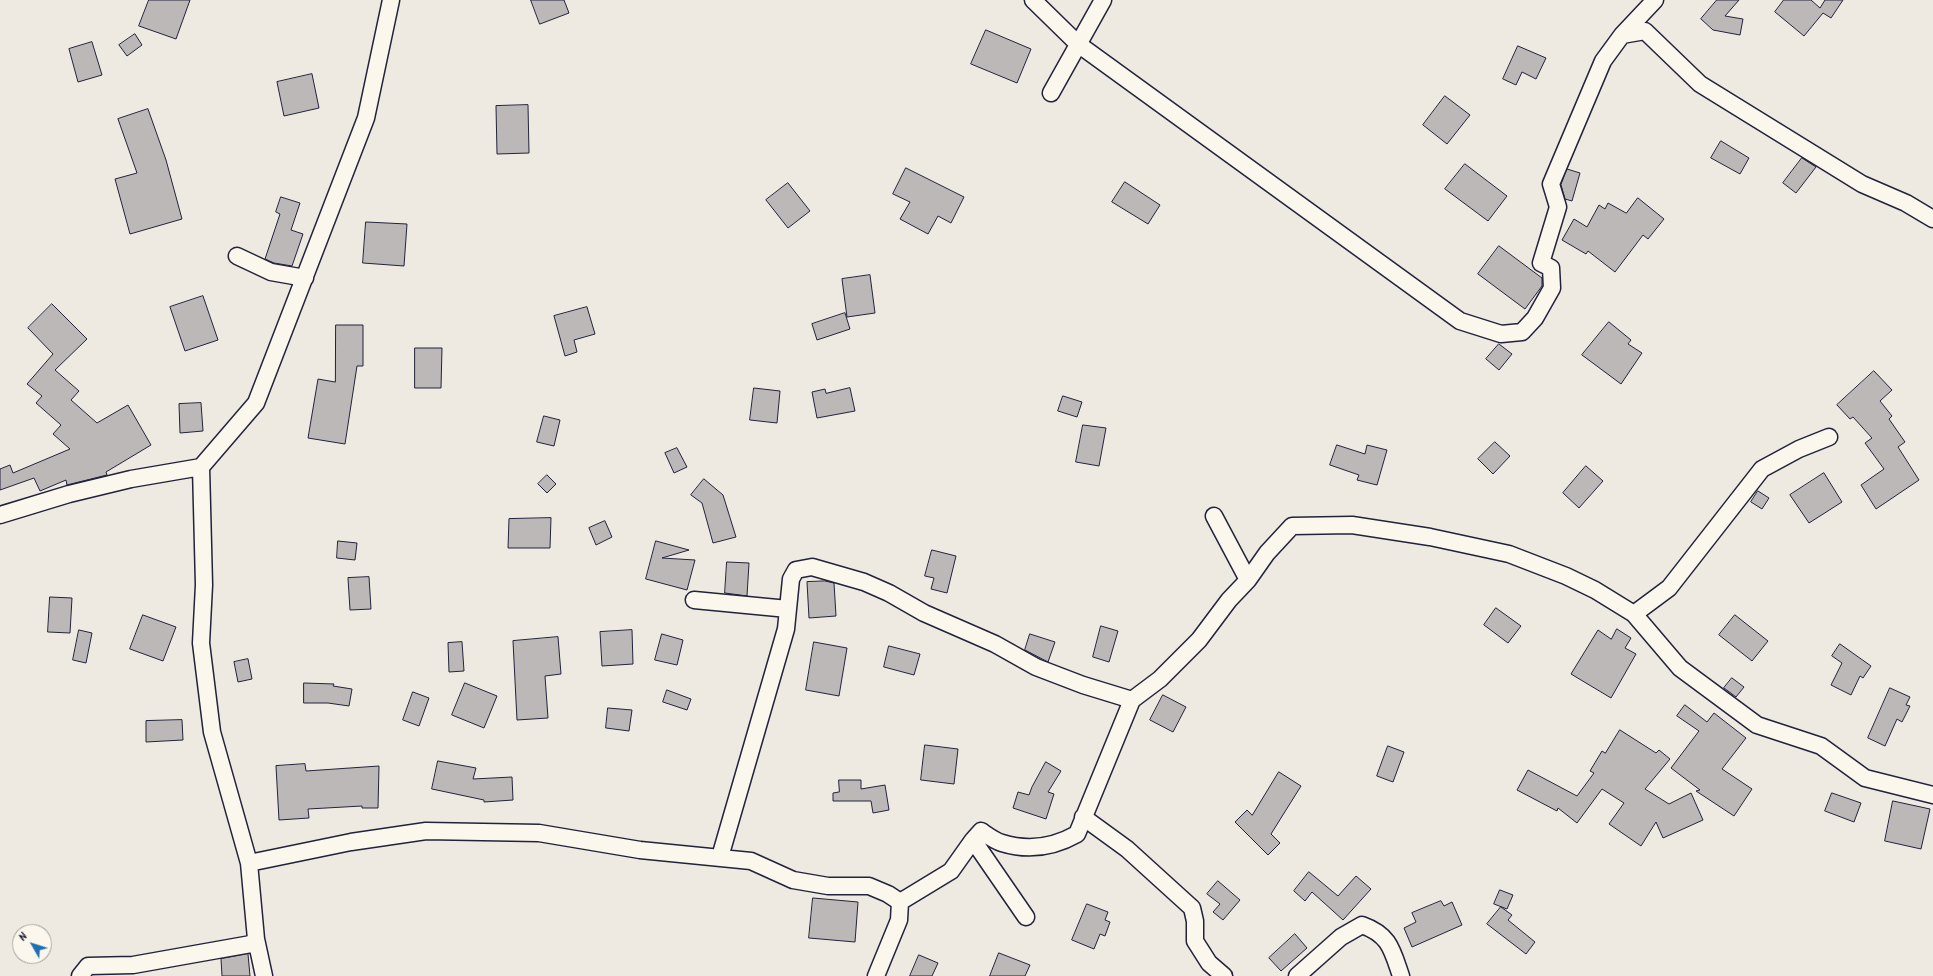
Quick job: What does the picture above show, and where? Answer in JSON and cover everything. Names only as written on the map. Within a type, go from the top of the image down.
[{"type":"street","points":[[0,515],[77,492],[131,479],[201,467],[256,403],[366,118],[391,0]]},
{"type":"street","points":[[1033,0],[1078,44],[1460,321],[1500,334],[1522,332],[1535,318],[1552,288],[1552,268],[1541,263],[1558,207],[1551,184],[1603,61],[1622,35],[1655,0]]},
{"type":"street","points":[[1050,93],[1103,0]]},
{"type":"street","points":[[1622,35],[1645,31],[1700,84],[1862,184],[1906,203],[1933,219]]},
{"type":"street","points":[[237,256],[271,272],[304,278]]},
{"type":"street","points":[[1634,614],[1669,588],[1762,469],[1799,449],[1829,437]]},
{"type":"street","points":[[201,467],[204,585],[201,643],[210,717],[212,732],[249,863],[256,939],[264,976]]},
{"type":"street","points":[[1214,516],[1248,580]]},
{"type":"street","points":[[900,902],[951,871],[981,831],[1002,843],[1030,848],[1063,842],[1077,834],[1132,700],[1160,679],[1199,640],[1229,600],[1248,580],[1267,553],[1292,526],[1352,525],[1430,537],[1509,554],[1566,576],[1595,590],[1634,614],[1680,668],[1757,725],[1821,746],[1865,778],[1933,795]]},
{"type":"street","points":[[720,858],[786,629],[791,579],[796,570],[812,567],[864,582],[888,593],[924,613],[995,644],[1036,667],[1083,685],[1132,700]]},
{"type":"street","points":[[694,600],[788,609]]},
{"type":"street","points":[[1083,817],[1127,849],[1192,908],[1195,921],[1195,941],[1209,963],[1224,976]]},
{"type":"street","points":[[249,863],[351,842],[426,831],[539,834],[640,850],[750,861],[793,880],[828,886],[869,886],[888,894],[900,902]]},
{"type":"street","points":[[973,840],[1026,917]]},
{"type":"street","points":[[876,976],[899,920],[900,902]]},
{"type":"street","points":[[1297,976],[1341,937],[1362,925],[1376,930],[1388,941],[1401,976]]},
{"type":"street","points":[[80,976],[88,966],[133,965],[251,944],[256,939]]},
{"type":"building","points":[[149,0],[190,0],[176,39],[139,26]]},
{"type":"building","points":[[531,0],[564,0],[569,13],[540,24]]},
{"type":"building","points":[[1717,0],[1739,0],[1725,16],[1743,19],[1740,35],[1713,30],[1701,19]]},
{"type":"building","points":[[1784,0],[1811,0],[1820,8],[1825,0],[1843,0],[1831,18],[1823,13],[1804,36],[1775,12]]},
{"type":"building","points":[[986,30],[1031,49],[1017,83],[971,64]]},
{"type":"building","points":[[135,34],[142,45],[127,56],[119,45]]},
{"type":"building","points":[[92,42],[102,75],[78,82],[69,49]]},
{"type":"building","points":[[1518,46],[1546,58],[1536,79],[1522,72],[1516,85],[1503,79]]},
{"type":"building","points":[[312,74],[319,108],[284,116],[277,82]]},
{"type":"building","points":[[1445,96],[1470,115],[1447,144],[1423,125]]},
{"type":"building","points":[[528,105],[529,153],[497,154],[496,106]]},
{"type":"building","points":[[148,109],[166,160],[182,219],[130,234],[115,179],[137,173],[118,119]]},
{"type":"building","points":[[1721,141],[1749,158],[1740,174],[1711,158]]},
{"type":"building","points":[[1802,158],[1816,167],[1796,193],[1783,183]]},
{"type":"building","points":[[1465,164],[1507,196],[1488,221],[1445,189]]},
{"type":"building","points":[[906,168],[964,197],[951,223],[938,216],[928,234],[900,219],[910,202],[893,194]]},
{"type":"building","points":[[1567,169],[1580,173],[1572,201],[1565,199],[1561,185]]},
{"type":"building","points":[[1125,182],[1160,205],[1148,224],[1112,202]]},
{"type":"building","points":[[788,183],[810,211],[788,228],[766,200]]},
{"type":"building","points":[[281,197],[300,203],[291,230],[303,234],[292,266],[274,263],[265,259],[280,214],[276,212]]},
{"type":"building","points":[[1638,198],[1664,219],[1648,239],[1643,235],[1615,272],[1588,251],[1586,254],[1562,240],[1574,219],[1587,227],[1599,205],[1605,209],[1608,203],[1626,213]]},
{"type":"building","points":[[366,222],[407,224],[404,266],[363,263]]},
{"type":"building","points":[[1499,246],[1542,278],[1542,286],[1525,309],[1478,274]]},
{"type":"building","points":[[870,275],[875,313],[847,317],[842,279]]},
{"type":"building","points":[[203,296],[218,340],[185,351],[170,307]]},
{"type":"building","points":[[52,304],[87,339],[55,370],[79,391],[71,400],[97,423],[128,405],[151,445],[106,472],[107,475],[67,485],[66,480],[40,491],[34,478],[0,490],[0,469],[10,465],[13,473],[70,449],[53,434],[61,425],[36,403],[42,396],[27,384],[53,354],[28,328]]},
{"type":"building","points":[[587,307],[595,334],[574,340],[577,352],[565,356],[554,316]]},
{"type":"building","points":[[845,313],[850,329],[817,340],[812,324]]},
{"type":"building","points":[[1609,322],[1631,340],[1628,344],[1642,353],[1621,384],[1582,355]]},
{"type":"building","points":[[336,325],[363,325],[363,366],[357,366],[345,444],[308,438],[318,379],[335,382]]},
{"type":"building","points":[[1499,344],[1512,354],[1499,370],[1486,359]]},
{"type":"building","points":[[415,348],[442,348],[441,388],[415,388]]},
{"type":"building","points":[[1874,371],[1892,390],[1880,401],[1892,416],[1889,419],[1905,442],[1898,447],[1919,480],[1876,509],[1861,485],[1884,469],[1865,443],[1872,438],[1853,417],[1850,419],[1837,405]]},
{"type":"building","points":[[754,388],[780,391],[777,423],[750,420]]},
{"type":"building","points":[[850,388],[855,411],[817,418],[812,392],[825,389],[826,393]]},
{"type":"building","points":[[1063,396],[1082,402],[1077,417],[1058,411]]},
{"type":"building","points":[[201,403],[203,431],[180,433],[179,404]]},
{"type":"building","points":[[544,416],[560,420],[554,446],[537,442]]},
{"type":"building","points":[[1083,425],[1106,428],[1099,466],[1076,462]]},
{"type":"building","points":[[1495,442],[1510,456],[1493,474],[1478,459]]},
{"type":"building","points":[[1337,445],[1365,454],[1367,445],[1387,450],[1377,485],[1357,480],[1359,475],[1330,465]]},
{"type":"building","points":[[677,448],[687,467],[674,473],[665,453]]},
{"type":"building","points":[[1586,466],[1603,481],[1579,508],[1563,493]]},
{"type":"building","points":[[1824,473],[1842,502],[1809,523],[1790,495]]},
{"type":"building","points":[[547,475],[556,484],[547,493],[538,484]]},
{"type":"building","points":[[704,479],[723,495],[736,537],[713,543],[702,503],[691,495]]},
{"type":"building","points":[[1758,491],[1769,498],[1762,509],[1751,502]]},
{"type":"building","points":[[551,518],[550,548],[508,548],[509,519]]},
{"type":"building","points":[[605,521],[612,537],[596,545],[589,528]]},
{"type":"building","points":[[338,541],[357,543],[355,560],[337,558]]},
{"type":"building","points":[[656,541],[689,550],[662,558],[695,560],[687,590],[646,579]]},
{"type":"building","points":[[932,550],[956,556],[947,593],[931,589],[934,578],[925,576]]},
{"type":"building","points":[[727,562],[749,563],[747,596],[725,593]]},
{"type":"building","points":[[369,577],[371,609],[350,610],[348,578]]},
{"type":"building","points":[[825,581],[834,583],[836,616],[809,618],[807,582]]},
{"type":"building","points":[[50,597],[72,598],[70,633],[48,632]]},
{"type":"building","points":[[1496,608],[1521,626],[1508,643],[1484,625]]},
{"type":"building","points":[[143,615],[176,627],[163,661],[130,649]]},
{"type":"building","points":[[1735,615],[1768,641],[1752,661],[1719,635]]},
{"type":"building","points":[[1101,626],[1118,631],[1109,662],[1093,657]]},
{"type":"building","points":[[1617,629],[1631,638],[1625,648],[1636,654],[1611,698],[1571,674],[1598,630],[1611,639]]},
{"type":"building","points":[[79,630],[92,633],[86,663],[73,660]]},
{"type":"building","points":[[632,630],[633,664],[602,666],[600,632]]},
{"type":"building","points":[[662,634],[683,640],[677,665],[655,660]]},
{"type":"building","points":[[1030,634],[1055,642],[1048,662],[1025,650]]},
{"type":"building","points":[[558,637],[561,674],[545,676],[548,718],[517,720],[513,641]]},
{"type":"building","points":[[462,642],[464,671],[449,672],[448,643]]},
{"type":"building","points":[[814,642],[847,648],[839,696],[806,690]]},
{"type":"building","points":[[1840,644],[1871,666],[1863,678],[1860,676],[1851,695],[1831,685],[1842,663],[1832,656]]},
{"type":"building","points":[[889,646],[920,654],[914,675],[884,667]]},
{"type":"building","points":[[248,659],[252,679],[238,682],[234,662]]},
{"type":"building","points":[[1732,678],[1744,687],[1736,697],[1724,688]]},
{"type":"building","points":[[304,683],[334,684],[333,686],[352,689],[349,706],[328,703],[304,703]]},
{"type":"building","points":[[465,683],[497,696],[484,728],[452,715]]},
{"type":"building","points":[[1890,688],[1910,697],[1906,705],[1910,706],[1902,722],[1897,719],[1885,746],[1868,738]]},
{"type":"building","points":[[667,690],[691,699],[687,710],[663,702]]},
{"type":"building","points":[[413,692],[429,698],[419,726],[403,720]]},
{"type":"building","points":[[1163,695],[1186,707],[1173,732],[1150,720]]},
{"type":"building","points":[[1685,705],[1707,722],[1714,713],[1746,738],[1722,769],[1752,789],[1734,816],[1696,791],[1700,790],[1671,768],[1699,731],[1677,716]]},
{"type":"building","points":[[608,708],[632,710],[629,731],[606,728]]},
{"type":"building","points":[[182,720],[183,740],[146,742],[146,721]]},
{"type":"building","points":[[1620,730],[1656,753],[1659,750],[1670,759],[1645,789],[1669,804],[1691,793],[1703,820],[1663,838],[1656,822],[1641,846],[1609,824],[1624,803],[1602,789],[1577,823],[1558,808],[1557,811],[1517,790],[1528,770],[1577,796],[1594,773],[1590,771],[1602,751],[1605,753]]},
{"type":"building","points":[[925,745],[958,749],[954,784],[921,780]]},
{"type":"building","points":[[1388,746],[1404,752],[1393,782],[1377,776]]},
{"type":"building","points":[[438,761],[476,768],[473,779],[512,777],[513,800],[484,802],[484,800],[432,789]]},
{"type":"building","points":[[1046,762],[1061,771],[1048,792],[1054,794],[1046,819],[1013,808],[1018,792],[1029,795]]},
{"type":"building","points":[[305,764],[306,771],[379,766],[378,808],[362,808],[362,806],[308,809],[309,818],[279,820],[276,766]]},
{"type":"building","points":[[1279,772],[1301,786],[1271,834],[1280,843],[1268,855],[1235,822],[1247,810],[1252,815]]},
{"type":"building","points":[[839,780],[861,780],[861,789],[885,785],[889,810],[873,813],[871,801],[833,801],[833,793],[839,792]]},
{"type":"building","points":[[1832,793],[1861,803],[1854,822],[1825,811]]},
{"type":"building","points":[[1893,801],[1930,809],[1921,849],[1885,841]]},
{"type":"building","points":[[1309,872],[1338,896],[1356,876],[1371,889],[1343,920],[1312,892],[1305,901],[1294,891]]},
{"type":"building","points":[[1218,881],[1240,900],[1223,920],[1213,912],[1220,904],[1207,894]]},
{"type":"building","points":[[1500,890],[1513,895],[1507,909],[1494,904]]},
{"type":"building","points":[[813,898],[858,902],[855,942],[809,938]]},
{"type":"building","points":[[1441,901],[1444,906],[1452,902],[1462,925],[1412,947],[1404,928],[1416,922],[1412,913]]},
{"type":"building","points":[[1087,904],[1108,912],[1105,920],[1110,922],[1105,936],[1100,934],[1094,949],[1072,940]]},
{"type":"building","points":[[1501,907],[1512,915],[1508,920],[1535,942],[1526,954],[1487,924]]},
{"type":"building","points":[[1295,934],[1307,948],[1281,971],[1269,958]]},
{"type":"building","points":[[999,953],[1030,965],[1025,976],[990,976]]},
{"type":"building","points":[[248,954],[250,976],[222,976],[221,959]]},
{"type":"building","points":[[919,955],[938,963],[932,976],[910,976]]}]
